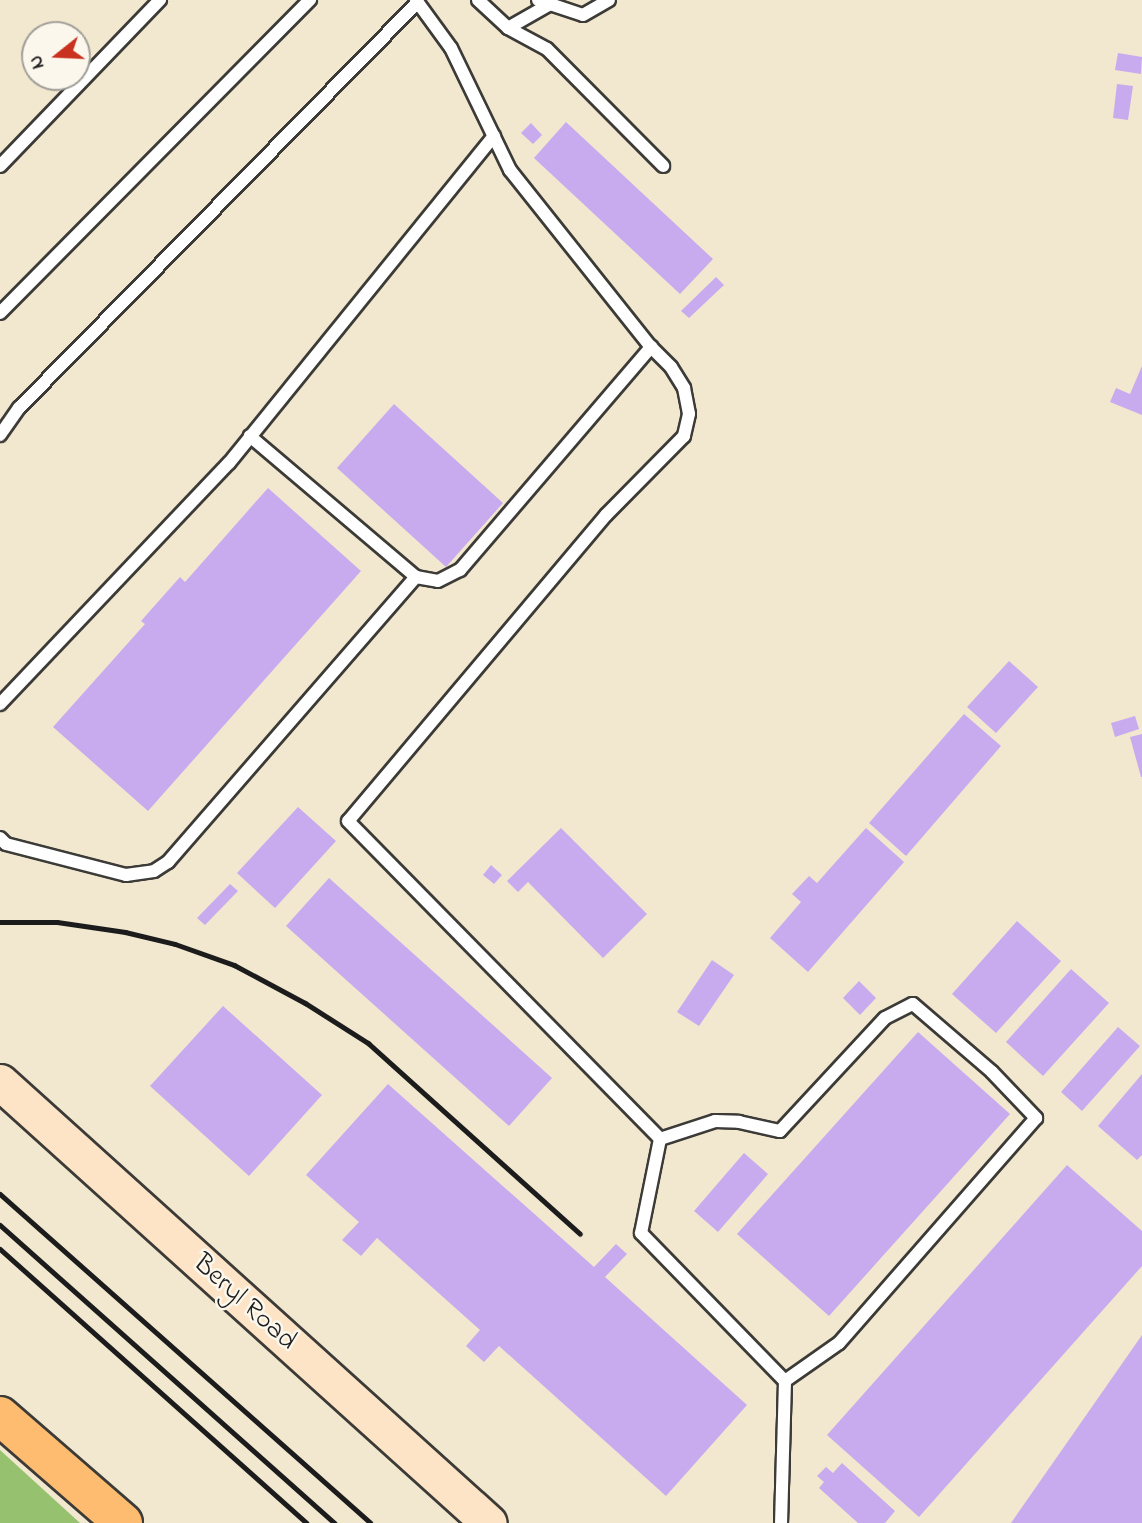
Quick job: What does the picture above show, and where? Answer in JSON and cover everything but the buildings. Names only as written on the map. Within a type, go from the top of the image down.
[{"type":"main road","points":[[0,1416],[123,1523]]},
{"type":"street","name":"Beryl Road","points":[[0,1082],[489,1523]]},
{"type":"lane","points":[[0,166],[160,0]]},
{"type":"lane","points":[[0,313],[310,0]]},
{"type":"lane","points":[[478,0],[508,29],[547,49],[663,166]]},
{"type":"lane","points":[[508,29],[544,2],[583,15],[610,0]]},
{"type":"lane","points":[[0,435],[19,408],[400,24],[417,1],[451,48],[510,170],[651,347],[671,367],[684,387],[689,415],[684,436],[606,515],[348,821],[660,1139]]},
{"type":"lane","points":[[0,704],[57,646],[250,436],[494,136]]},
{"type":"lane","points":[[250,436],[416,577],[438,580],[460,570],[651,347]]},
{"type":"lane","points":[[0,838],[6,844],[127,876],[154,872],[168,862],[416,577]]},
{"type":"lane","points":[[660,1139],[715,1121],[738,1122],[780,1131],[885,1018],[913,1004],[992,1072],[1036,1118],[839,1343],[785,1381]]},
{"type":"lane","points":[[660,1139],[641,1233],[785,1381],[781,1523]]},
{"type":"green space","points":[[0,1450],[80,1523],[0,1523]]},
{"type":"railway","points":[[0,922],[57,922],[125,932],[175,944],[234,965],[305,1003],[368,1043],[580,1234]]},
{"type":"railway","points":[[0,1194],[370,1523]]},
{"type":"railway","points":[[0,1225],[334,1523]]},
{"type":"railway","points":[[0,1249],[306,1523]]}]
